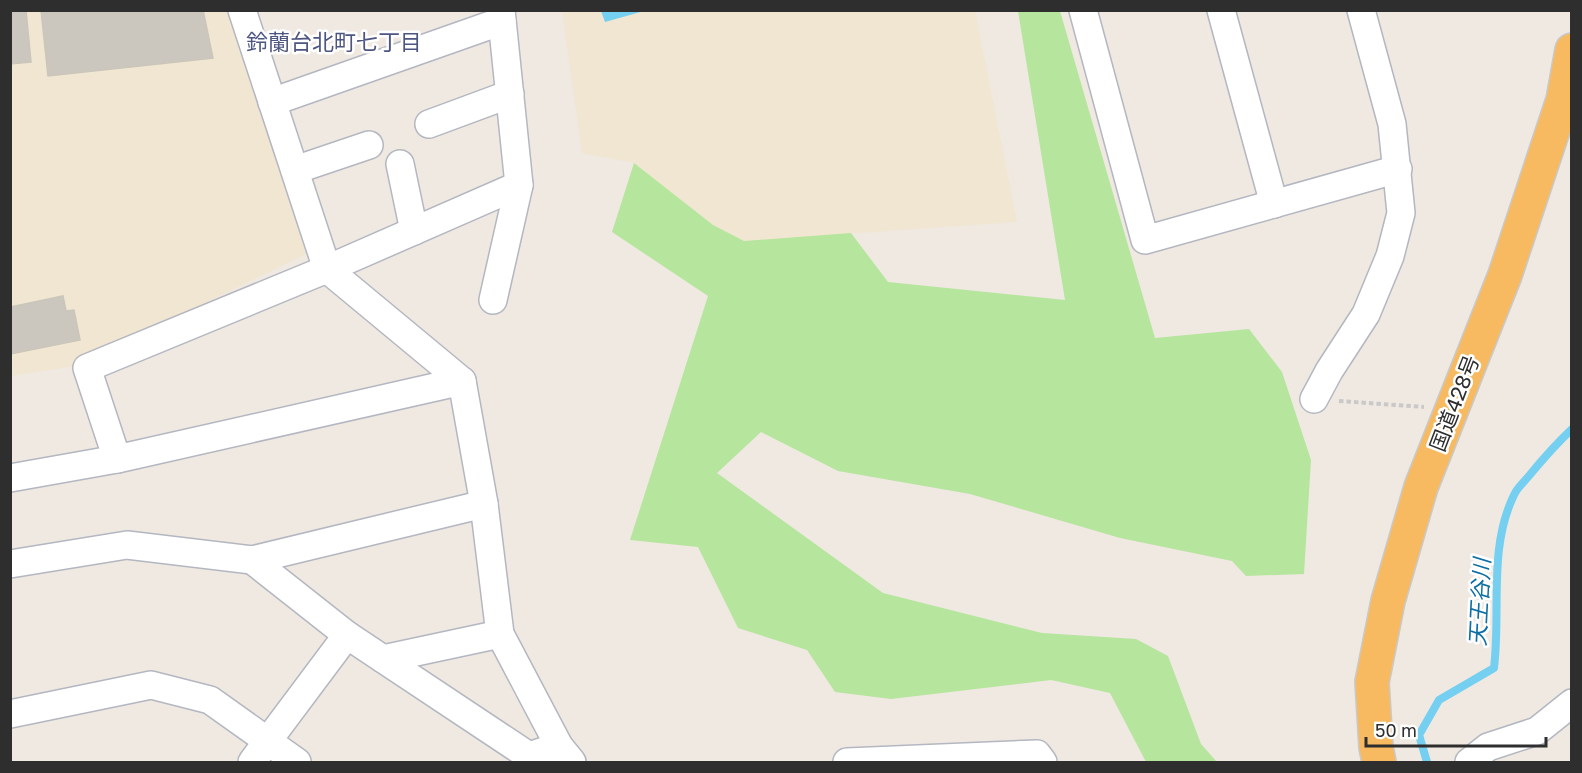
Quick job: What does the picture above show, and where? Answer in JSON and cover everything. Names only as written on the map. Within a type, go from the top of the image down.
[{"type":"highway","name":"国道428号","points":[[1379,762],[1372,682],[1388,601],[1421,488],[1505,275],[1567,102],[1572,50]]},
{"type":"street","points":[[1083,10],[1146,240],[1398,169]]},
{"type":"street","points":[[1221,10],[1274,204]]},
{"type":"street","points":[[1314,399],[1329,371],[1366,314],[1390,256],[1401,213],[1392,124],[1361,10]]},
{"type":"street","points":[[248,12],[273,102],[327,269],[462,381],[484,504],[500,634],[566,754],[529,756],[347,635],[252,560]]},
{"type":"street","points":[[273,102],[501,16],[519,185],[493,300]]},
{"type":"street","points":[[429,124],[510,94]]},
{"type":"street","points":[[295,170],[369,145]]},
{"type":"street","points":[[400,164],[414,231]]},
{"type":"street","points":[[117,459],[87,368],[327,269],[519,185]]},
{"type":"street","points":[[10,478],[117,459],[462,381]]},
{"type":"street","points":[[10,564],[127,545],[252,560],[484,504]]},
{"type":"street","points":[[383,659],[500,634]]},
{"type":"street","points":[[260,752],[347,635]]},
{"type":"street","points":[[10,714],[152,685],[210,700],[260,752],[297,762]]},
{"type":"street","points":[[1469,762],[1488,747],[1537,731],[1572,703]]},
{"type":"street","points":[[847,762],[1036,754],[1043,762]]},
{"type":"path","points":[[1314,399],[1425,407]]},
{"type":"shaded area","points":[[11,11],[228,11],[306,254],[75,366],[11,376]]},
{"type":"shaded area","points":[[562,11],[975,11],[1017,222],[744,241],[713,225],[634,163],[582,153]]},
{"type":"green space","points":[[1018,11],[1060,11],[1155,338],[1249,329],[1282,372],[1311,460],[1304,574],[1246,576],[1232,561],[1120,538],[970,494],[838,471],[761,432],[717,473],[883,593],[1042,633],[1136,639],[1168,656],[1201,744],[1217,762],[1146,762],[1110,693],[1051,680],[891,699],[835,692],[807,650],[738,628],[698,547],[630,540],[708,296],[612,232],[634,163],[713,225],[744,241],[851,233],[888,282],[1065,300]]},
{"type":"water","points":[[601,10],[644,11],[605,22]]},
{"type":"building","points":[[10,10],[26,10],[31,62],[10,64]]},
{"type":"building","points":[[41,10],[203,10],[213,58],[48,76]]},
{"type":"building","points":[[63,296],[66,311],[74,310],[80,340],[10,354],[10,307]]},
{"type":"waterway","name":"天王谷川","points":[[1427,762],[1419,735],[1439,700],[1494,668],[1498,558],[1506,515],[1514,495],[1544,458],[1572,429]]},
{"type":"district","name":"鈴蘭台北町七丁目","points":[[334,41]]}]
